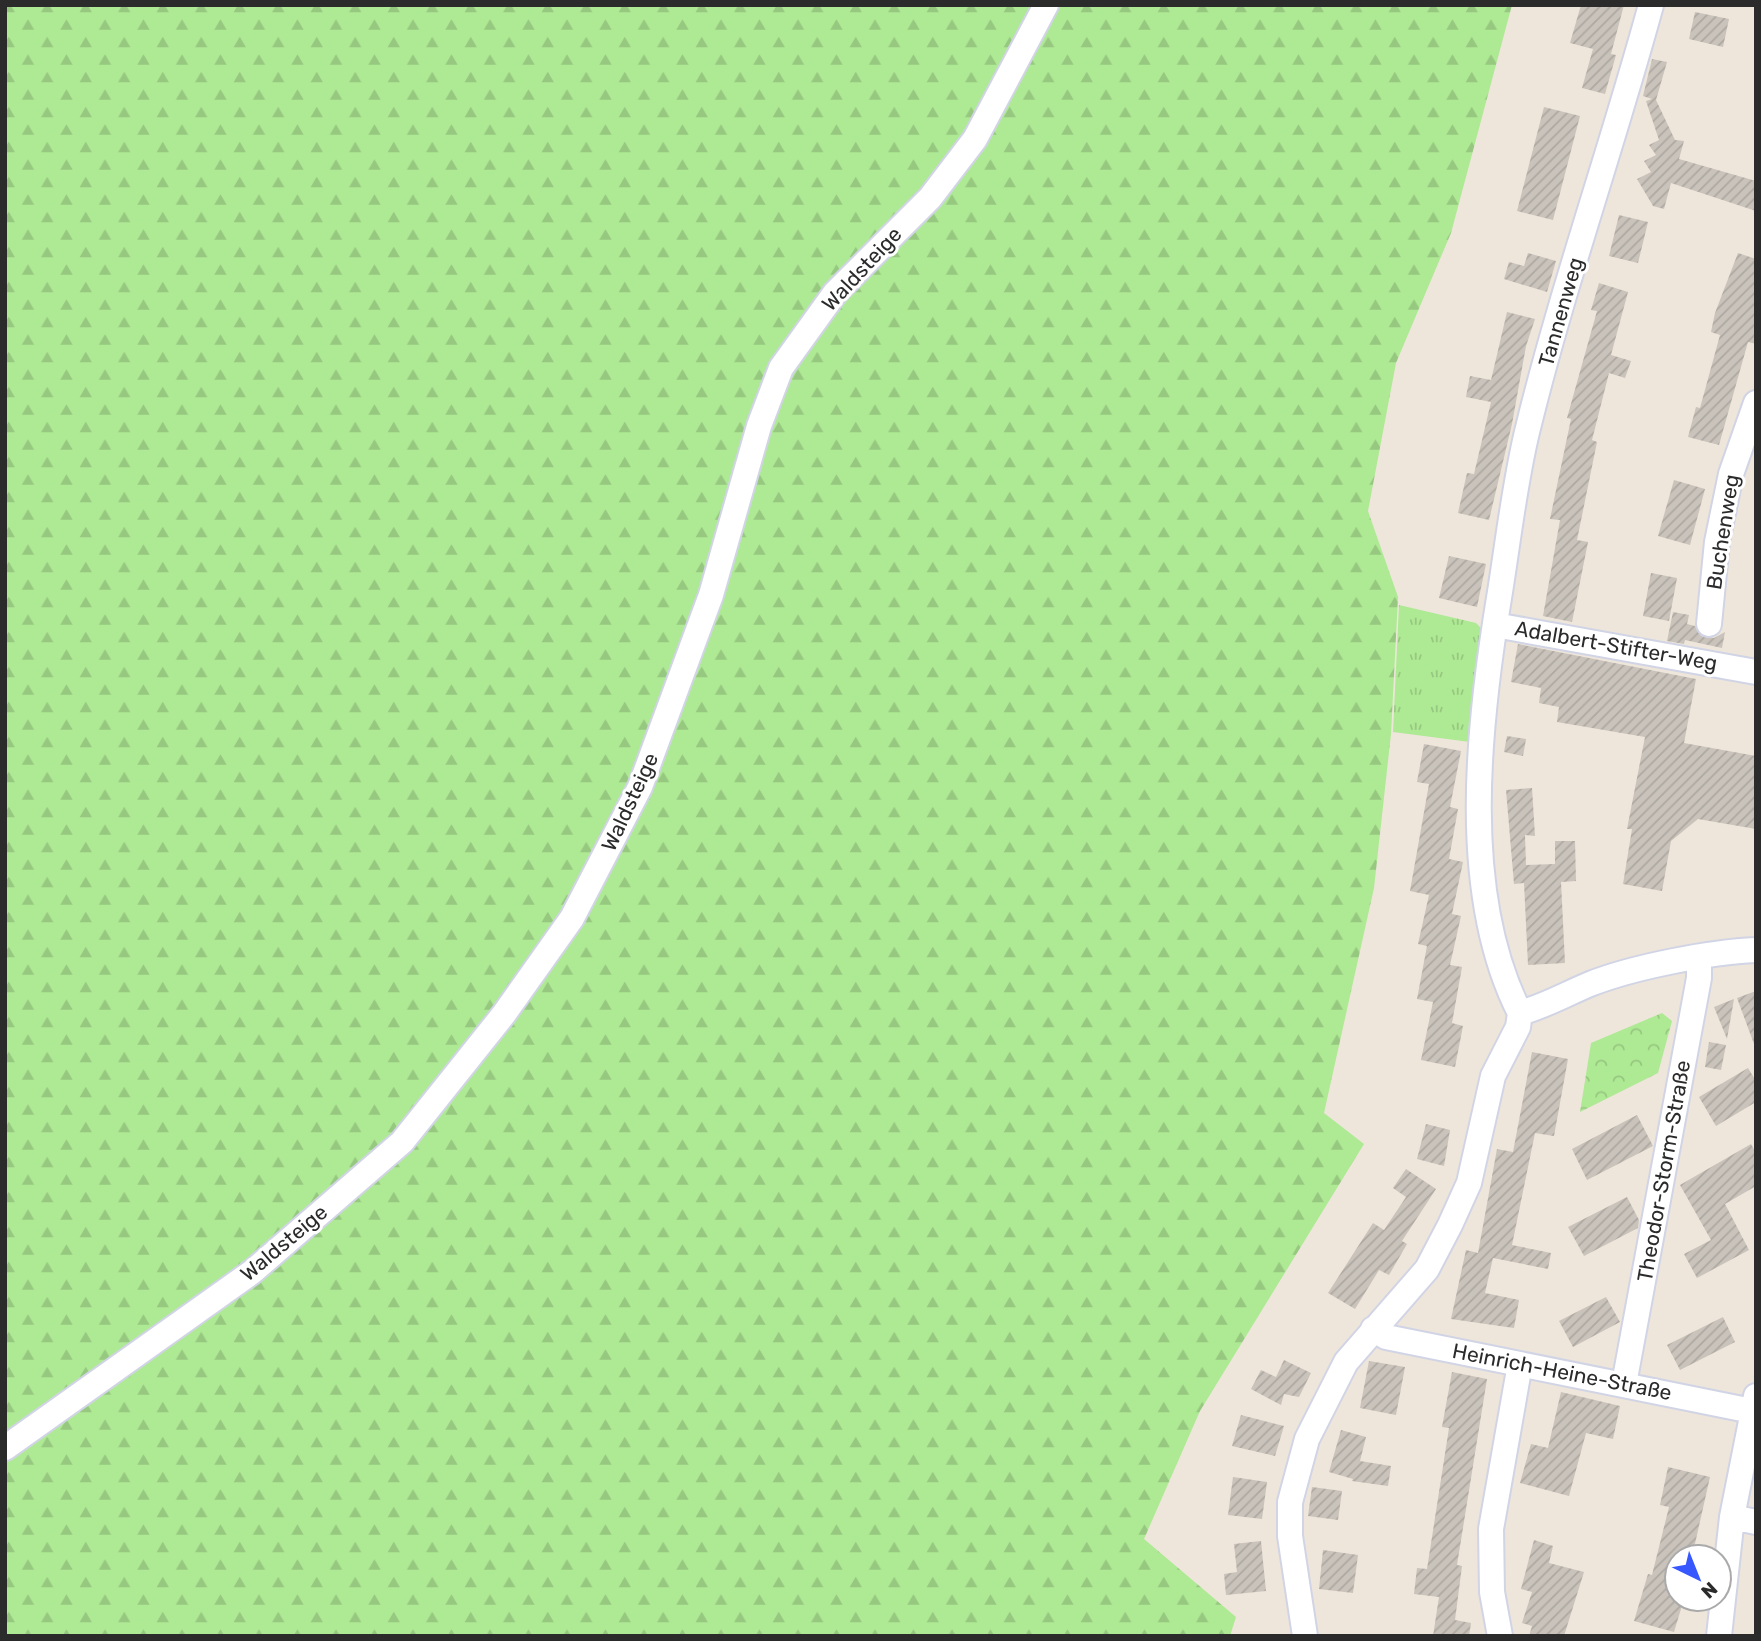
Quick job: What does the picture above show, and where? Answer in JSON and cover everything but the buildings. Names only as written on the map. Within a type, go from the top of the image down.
[{"type":"street","name":"Waldsteige","points":[[5,1448],[252,1272],[392,1151],[504,1014],[572,918],[640,787],[711,596],[759,426],[781,368],[835,292],[930,198],[975,139],[1046,5]]},
{"type":"street","name":"Tannenweg","points":[[1495,625],[1527,434],[1651,5]]},
{"type":"street","name":"Buchenweg","points":[[1709,624],[1717,542],[1731,474],[1756,403]]},
{"type":"street","name":"Adalbert-Stifter-Weg","points":[[1520,1013],[1500,970],[1489,928],[1478,801],[1482,709],[1495,625],[1756,672]]},
{"type":"street","points":[[1305,1636],[1290,1535],[1290,1502],[1313,1426],[1346,1362],[1427,1269],[1450,1226],[1469,1183],[1493,1076],[1518,1027],[1520,1013],[1592,983],[1699,957],[1756,950]]},
{"type":"street","name":"Theodor-Storm-Straße","points":[[1625,1384],[1699,978],[1699,957]]},
{"type":"street","name":"Heinrich-Heine-Straße","points":[[1373,1329],[1386,1337],[1520,1364],[1754,1404]]},
{"type":"street","points":[[1500,1636],[1492,1592],[1491,1529],[1520,1364]]},
{"type":"street","points":[[1719,1636],[1720,1600],[1744,1519],[1754,1404]]},
{"type":"green space","points":[[5,5],[1512,5],[1451,233],[1396,363],[1368,511],[1398,597],[1391,734],[1374,888],[1324,1113],[1364,1144],[1200,1411],[1144,1539],[1236,1617],[1230,1636],[5,1636]]},
{"type":"green space","points":[[1399,605],[1476,623],[1483,630],[1470,742],[1393,732]]},
{"type":"green space","points":[[1662,1013],[1672,1021],[1658,1073],[1580,1112],[1591,1043]]}]
